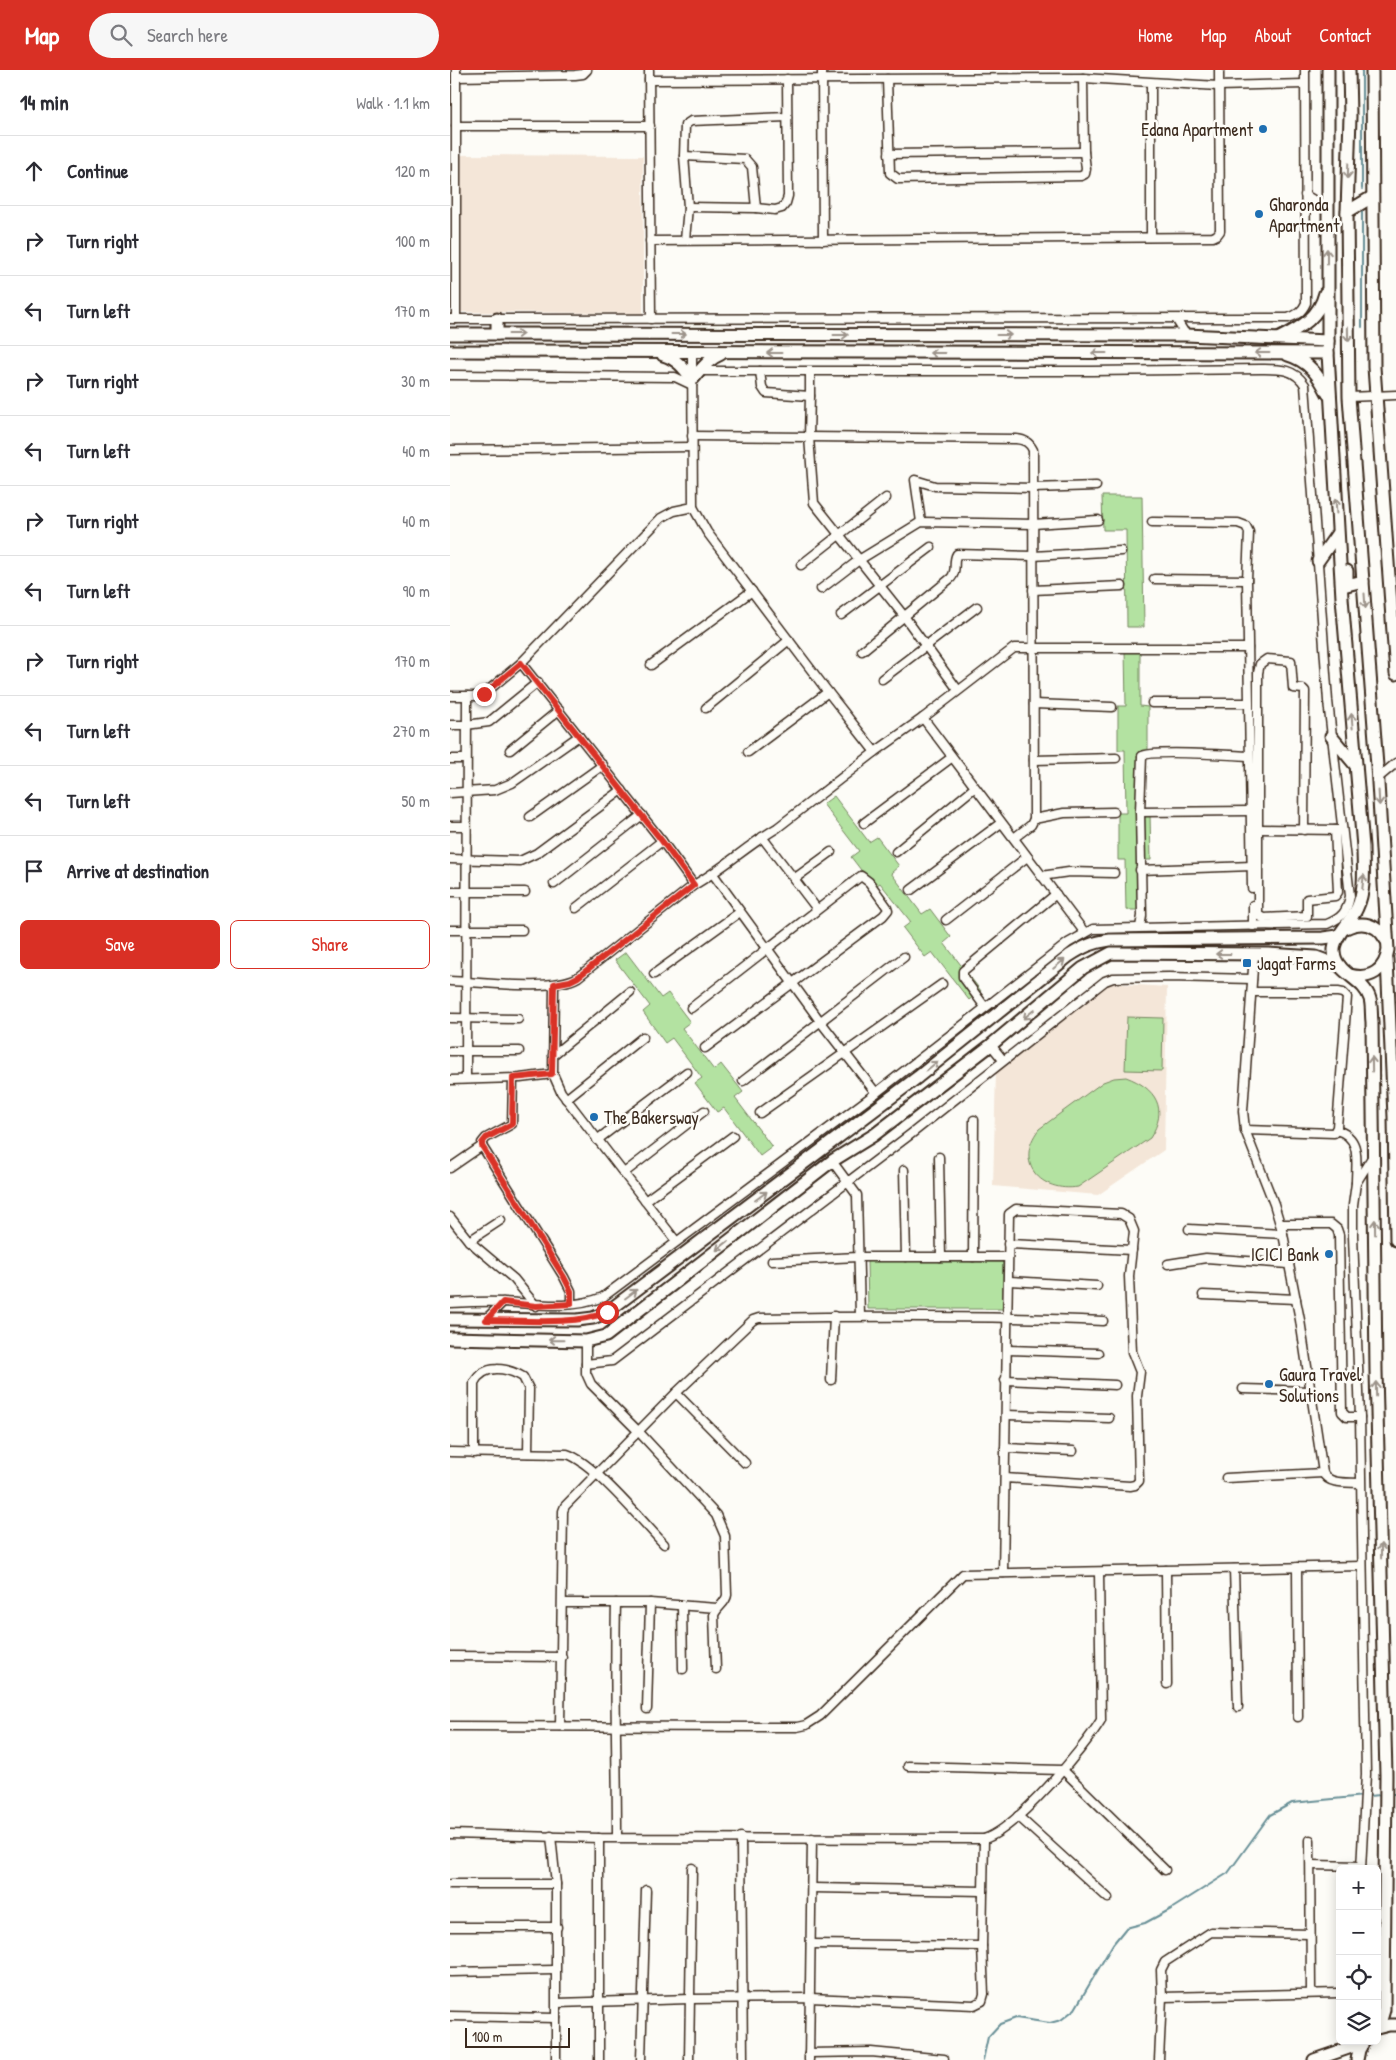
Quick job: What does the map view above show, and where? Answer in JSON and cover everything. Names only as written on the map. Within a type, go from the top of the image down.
[{"type":"street","points":[[587,70],[583,74],[575,75],[456,74],[453,319],[1288,318],[1303,310],[1306,303],[1305,70]]},
{"type":"street","points":[[649,70],[651,319]]},
{"type":"street","points":[[822,70],[822,240]]},
{"type":"street","points":[[650,241],[1217,236],[1220,231],[1219,70]]},
{"type":"street","points":[[1328,70],[1328,353],[1337,534],[1363,847],[1364,884],[1358,906],[1346,928],[1338,936],[1334,952],[1340,966]]},
{"type":"street","points":[[1349,70],[1347,212],[1349,397],[1378,778],[1395,1118],[1396,1240]]},
{"type":"street","points":[[1372,70],[1375,396],[1396,667]]},
{"type":"street","points":[[650,80],[887,79],[1049,74],[1151,83],[1218,86],[1304,84]]},
{"type":"street","points":[[887,79],[890,172],[898,179],[1081,176],[1085,174],[1083,78]]},
{"type":"street","points":[[688,207],[775,210],[782,208],[786,204],[788,196],[787,79]]},
{"type":"street","points":[[1151,83],[1151,237]]},
{"type":"street","points":[[1328,121],[1334,107],[1340,106],[1343,110],[1345,130],[1349,136]]},
{"type":"street","points":[[685,240],[688,207],[684,128],[687,122],[787,116]]},
{"type":"street","points":[[456,126],[650,126]]},
{"type":"street","points":[[889,154],[1084,152]]},
{"type":"street","points":[[684,156],[745,159],[752,167],[756,208]]},
{"type":"street","points":[[1305,195],[1327,208]]},
{"type":"street","points":[[1347,212],[1372,197]]},
{"type":"street","points":[[1277,339],[1309,322],[1323,301],[1328,284]]},
{"type":"street","points":[[497,319],[497,334]]},
{"type":"street","points":[[1176,319],[1186,335]]},
{"type":"street","points":[[450,334],[1186,335],[1328,341]]},
{"type":"street","points":[[450,352],[1328,353]]},
{"type":"street","points":[[1282,352],[1300,360],[1314,371],[1330,398]]},
{"type":"street","points":[[656,353],[669,356],[694,379]]},
{"type":"street","points":[[692,353],[694,379],[692,436],[693,507],[707,532],[875,752]]},
{"type":"street","points":[[694,379],[713,357],[725,353]]},
{"type":"street","points":[[450,375],[675,377],[694,379],[760,372],[1287,370],[1294,373],[1305,384],[1332,736],[1338,830],[1338,892],[1335,896],[1307,899],[1307,916],[1263,918],[1258,915],[1257,910],[1259,829],[1258,673],[1260,664],[1267,659],[1291,661],[1293,688],[1303,688],[1305,691],[1304,830]]},
{"type":"street","points":[[760,372],[762,387],[766,393],[810,396]]},
{"type":"street","points":[[810,372],[810,437],[814,503],[904,616],[924,646],[958,690]]},
{"type":"street","points":[[1349,397],[1396,395]]},
{"type":"street","points":[[692,436],[1024,440],[1030,444],[1033,450],[1034,819],[1031,825],[1014,838]]},
{"type":"street","points":[[450,450],[692,447]]},
{"type":"street","points":[[921,522],[915,480],[934,486],[1033,488],[1096,486]]},
{"type":"street","points":[[801,565],[886,498]]},
{"type":"street","points":[[450,696],[484,694],[521,663],[661,518],[674,511],[693,507]]},
{"type":"street","points":[[821,589],[859,560],[921,522],[1033,524],[1098,520]]},
{"type":"street","points":[[1152,522],[1238,523],[1246,526],[1249,532],[1247,580],[1248,703],[1253,926]]},
{"type":"street","points":[[1318,561],[1337,534]]},
{"type":"street","points":[[841,615],[931,547]]},
{"type":"street","points":[[862,651],[953,575],[954,558],[957,554],[1033,556],[1121,551]]},
{"type":"street","points":[[1340,570],[1345,564],[1347,565],[1348,585],[1363,580]]},
{"type":"street","points":[[1154,579],[1247,580]]},
{"type":"street","points":[[1033,590],[1122,586]]},
{"type":"street","points":[[652,665],[752,591]]},
{"type":"street","points":[[882,679],[977,607]]},
{"type":"street","points":[[706,708],[789,640]]},
{"type":"street","points":[[450,981],[554,984],[570,981],[578,977],[694,885],[713,874],[777,828],[1014,648],[1248,648]]},
{"type":"street","points":[[521,663],[538,682],[662,841],[694,885]]},
{"type":"street","points":[[450,725],[489,722],[538,682]]},
{"type":"street","points":[[748,752],[828,692]]},
{"type":"street","points":[[466,1079],[467,696]]},
{"type":"street","points":[[1152,703],[1248,703]]},
{"type":"street","points":[[1034,704],[1112,708]]},
{"type":"street","points":[[510,750],[559,710]]},
{"type":"street","points":[[923,718],[951,758],[1085,933]]},
{"type":"street","points":[[450,793],[495,790],[512,783],[579,736]]},
{"type":"street","points":[[1332,736],[1356,766]]},
{"type":"street","points":[[1140,927],[1142,916],[1140,812],[1144,755],[1249,756]]},
{"type":"street","points":[[450,758],[466,759]]},
{"type":"street","points":[[864,823],[951,758]]},
{"type":"street","points":[[1034,760],[1116,758]]},
{"type":"street","points":[[1378,778],[1396,763]]},
{"type":"street","points":[[530,817],[602,765]]},
{"type":"street","points":[[896,852],[974,788]]},
{"type":"street","points":[[450,859],[520,861],[536,853],[622,790]]},
{"type":"street","points":[[1140,812],[1250,811]]},
{"type":"street","points":[[1034,819],[1064,813],[1114,812]]},
{"type":"street","points":[[554,884],[642,816]]},
{"type":"street","points":[[910,890],[1001,822]]},
{"type":"street","points":[[450,826],[466,826]]},
{"type":"street","points":[[1259,829],[1338,830]]},
{"type":"street","points":[[450,1319],[577,1320],[593,1318],[607,1312],[860,1122],[1069,956],[1087,944],[1096,941],[1224,932],[1253,926],[1327,924],[1344,915],[1350,896],[1338,830]]},
{"type":"street","points":[[762,837],[817,909]]},
{"type":"street","points":[[576,908],[662,841]]},
{"type":"street","points":[[794,879],[831,852]]},
{"type":"street","points":[[946,920],[1027,857]]},
{"type":"street","points":[[1140,870],[1252,866]]},
{"type":"street","points":[[1041,876],[1069,872],[1114,873]]},
{"type":"street","points":[[713,874],[820,1021],[876,1093]]},
{"type":"street","points":[[691,1008],[861,876],[869,882],[888,907],[883,916],[706,1048]]},
{"type":"street","points":[[450,892],[524,892]]},
{"type":"street","points":[[985,1007],[963,977],[963,971],[1056,894]]},
{"type":"street","points":[[654,974],[740,912]]},
{"type":"street","points":[[1346,928],[1364,923],[1374,926],[1386,940]]},
{"type":"street","points":[[450,1303],[503,1302],[536,1306],[589,1303],[603,1297],[876,1093],[1068,942],[1085,933],[1101,927],[1140,927],[1323,938],[1338,936]]},
{"type":"street","points":[[450,930],[522,930]]},
{"type":"street","points":[[450,1338],[586,1340],[606,1336],[832,1161],[874,1135],[897,1127],[915,1113],[926,1096],[991,1045],[1083,968],[1110,953],[1316,956],[1340,966],[1363,985],[1370,999],[1376,1371],[1386,1775],[1381,1949],[1384,2010],[1381,2019]]},
{"type":"street","points":[[1254,954],[1243,1111],[1245,1130],[1281,1224],[1296,1299],[1323,1473],[1325,1477],[1332,1481],[1360,1483]]},
{"type":"street","points":[[743,1081],[904,957]]},
{"type":"street","points":[[1350,975],[1359,977],[1376,973],[1387,959]]},
{"type":"street","points":[[586,1364],[612,1361],[848,1181],[1072,1005],[1109,979],[1169,977],[1252,979]]},
{"type":"street","points":[[554,984],[552,1074],[566,1099],[676,1241]]},
{"type":"street","points":[[760,1113],[942,984]]},
{"type":"street","points":[[553,1055],[630,992]]},
{"type":"street","points":[[1245,1130],[1331,1134],[1336,1130],[1346,995],[1338,992],[1252,992]]},
{"type":"street","points":[[450,1018],[518,1019]]},
{"type":"street","points":[[566,1099],[643,1036]]},
{"type":"street","points":[[991,1045],[1003,1060]]},
{"type":"street","points":[[450,1051],[519,1051]]},
{"type":"street","points":[[598,1140],[687,1072]]},
{"type":"street","points":[[450,1080],[513,1078],[552,1074]]},
{"type":"street","points":[[450,1168],[482,1146],[486,1138],[512,1124],[513,1078]]},
{"type":"street","points":[[624,1173],[704,1111]]},
{"type":"street","points":[[973,1257],[974,1120]]},
{"type":"street","points":[[1336,1130],[1346,1133],[1356,1150],[1353,1236],[1360,1417],[1366,1774],[1361,1865]]},
{"type":"street","points":[[644,1201],[733,1136]]},
{"type":"street","points":[[482,1146],[564,1277],[571,1291],[571,1304]]},
{"type":"street","points":[[1356,1183],[1374,1155]]},
{"type":"street","points":[[939,1157],[942,1257]]},
{"type":"street","points":[[832,1161],[857,1195],[860,1316]]},
{"type":"street","points":[[904,1170],[906,1257]]},
{"type":"street","points":[[1003,1573],[1009,1214],[1012,1210],[1117,1213],[1126,1216],[1132,1223],[1134,1231],[1129,1276],[1132,1352],[1140,1372],[1137,1396],[1139,1481],[1135,1485],[1130,1486],[1005,1478]]},
{"type":"street","points":[[450,1217],[468,1241],[514,1280],[536,1306]]},
{"type":"street","points":[[468,1241],[501,1220]]},
{"type":"street","points":[[1281,1224],[1331,1224],[1337,1229],[1342,1412],[1346,1417],[1360,1417]]},
{"type":"street","points":[[1189,1229],[1283,1234]]},
{"type":"street","points":[[1338,1235],[1353,1236]]},
{"type":"street","points":[[1008,1244],[1132,1250]]},
{"type":"street","points":[[772,1261],[858,1257],[1008,1257]]},
{"type":"street","points":[[1168,1264],[1206,1258],[1289,1264]]},
{"type":"street","points":[[1009,1281],[1097,1286]]},
{"type":"street","points":[[1204,1295],[1296,1299]]},
{"type":"street","points":[[486,1320],[503,1302]]},
{"type":"street","points":[[831,1380],[834,1316]]},
{"type":"street","points":[[560,1726],[563,1511],[565,1506],[676,1393],[753,1320],[760,1318],[860,1316],[1007,1317],[1103,1321]]},
{"type":"street","points":[[1339,1323],[1357,1322]]},
{"type":"street","points":[[586,1340],[586,1373],[591,1384],[638,1431],[716,1515],[724,1531],[727,1599],[717,1608],[714,1615],[716,1669]]},
{"type":"street","points":[[1008,1350],[1098,1353]]},
{"type":"street","points":[[474,1453],[474,1383],[478,1377],[500,1368],[523,1377],[529,1389],[528,1453]]},
{"type":"street","points":[[1005,1380],[1115,1385]]},
{"type":"street","points":[[1243,1389],[1310,1390]]},
{"type":"street","points":[[676,1393],[745,1463]]},
{"type":"street","points":[[1006,1415],[1109,1418]]},
{"type":"street","points":[[1005,1448],[1072,1451]]},
{"type":"street","points":[[450,1452],[567,1454],[577,1458],[597,1474],[664,1544]]},
{"type":"street","points":[[1226,1478],[1323,1473]]},
{"type":"street","points":[[450,1726],[796,1727],[806,1725],[820,1716],[962,1574],[1362,1566]]},
{"type":"street","points":[[1297,1567],[1298,1717]]},
{"type":"street","points":[[1234,1569],[1238,1707]]},
{"type":"street","points":[[1166,1570],[1167,1684]]},
{"type":"street","points":[[450,1834],[599,1838],[984,1839],[998,1833],[1018,1816],[1063,1770],[1102,1720],[1099,1572]]},
{"type":"street","points":[[563,1603],[650,1603],[717,1608]]},
{"type":"street","points":[[616,1603],[614,1669],[617,1838]]},
{"type":"street","points":[[646,1709],[650,1603]]},
{"type":"street","points":[[682,1605],[683,1669]]},
{"type":"street","points":[[450,1656],[562,1657]]},
{"type":"street","points":[[908,1766],[1063,1770],[1165,1870]]},
{"type":"street","points":[[1018,1816],[1108,1898]]},
{"type":"street","points":[[551,1836],[556,1884],[557,1927],[556,2060]]},
{"type":"street","points":[[741,1837],[742,2060]]},
{"type":"street","points":[[599,1838],[599,2060]]},
{"type":"street","points":[[812,1838],[809,2056],[871,2052],[944,2059]]},
{"type":"street","points":[[557,2003],[810,1998],[974,2005],[982,2001],[984,1994],[982,1946],[984,1839]]},
{"type":"street","points":[[1310,1840],[1311,1993]]},
{"type":"street","points":[[1310,1865],[1336,1866]]},
{"type":"street","points":[[689,2060],[692,1868]]},
{"type":"street","points":[[450,1884],[556,1884]]},
{"type":"street","points":[[812,1888],[984,1891]]},
{"type":"street","points":[[641,2060],[641,2002],[646,1890]]},
{"type":"street","points":[[450,1927],[557,1927]]},
{"type":"street","points":[[1160,2060],[1162,1965],[1208,1933],[1310,1934]]},
{"type":"street","points":[[811,1944],[982,1946]]},
{"type":"street","points":[[450,1972],[556,1970]]},
{"type":"street","points":[[1162,1997],[1336,1993]]},
{"type":"street","points":[[450,2016],[556,2018]]},
{"type":"street","points":[[1381,2027],[1389,2024],[1396,2025]]},
{"type":"street","points":[[1314,2060],[1355,2045]]},
{"type":"street","points":[[1357,2060],[1362,2045]]},
{"type":"shaded area","points":[[461,155],[643,156],[643,313],[461,312]]},
{"type":"shaded area","points":[[1107,983],[1167,987],[1164,1150],[1098,1195],[993,1186],[996,1071]]},
{"type":"green space","points":[[1102,496],[1142,496],[1144,627],[1127,627],[1126,530],[1103,530]]},
{"type":"green space","points":[[1125,650],[1140,650],[1140,706],[1148,707],[1148,750],[1141,751],[1142,814],[1150,814],[1151,860],[1143,860],[1144,910],[1126,910],[1125,860],[1118,860],[1118,813],[1126,813],[1125,750],[1118,750],[1118,706],[1126,706]]},
{"type":"green space","points":[[834,796],[869,842],[877,837],[899,866],[891,873],[922,914],[930,909],[951,937],[944,943],[981,991],[969,1000],[932,952],[925,957],[903,928],[911,922],[880,883],[874,887],[851,857],[859,851],[823,804]]},
{"type":"green space","points":[[626,952],[661,998],[668,993],[690,1022],[682,1028],[714,1070],[721,1064],[743,1092],[735,1098],[772,1147],[760,1156],[724,1108],[717,1112],[695,1083],[702,1078],[672,1038],[665,1043],[643,1012],[650,1006],[615,960]]},
{"type":"green space","points":[[1127,1017],[1163,1018],[1162,1071],[1125,1070]]},
{"type":"green space","points":[[1126,1077],[1145,1087],[1152,1093],[1156,1101],[1159,1109],[1158,1118],[1156,1128],[1150,1138],[1078,1187],[1065,1188],[1043,1180],[1035,1173],[1030,1164],[1029,1153],[1039,1129],[1103,1082],[1114,1078]]},
{"type":"green space","points":[[867,1261],[1003,1262],[1003,1309],[868,1309]]},
{"type":"waterway","points":[[1362,70],[1362,189]]},
{"type":"waterway","points":[[1362,207],[1362,327]]},
{"type":"waterway","points":[[1391,1794],[1396,1794]]},
{"type":"waterway","points":[[1368,1796],[1381,1795]]},
{"type":"waterway","points":[[983,2060],[988,2037],[1000,2024],[1016,2018],[1050,2023],[1061,2020],[1075,2009],[1113,1944],[1126,1928],[1145,1923],[1171,1909],[1228,1873],[1270,1815],[1292,1803],[1364,1796]]},
{"type":"place","name":"Edana Apartment","points":[[1263,129]]},
{"type":"place","name":"Gharonda Apartment","points":[[1259,214]]},
{"type":"place","name":"Jagat Farms","points":[[1247,963]]},
{"type":"place","name":"The Bakersway","points":[[594,1117]]},
{"type":"place","name":"ICICI Bank","points":[[1329,1254]]},
{"type":"place","name":"Gaura Travel Solutions","points":[[1269,1384]]},
{"type":"route","points":[[484,694],[521,663],[538,682],[662,841],[694,885],[578,977],[570,981],[554,984],[552,1074],[513,1078],[512,1124],[486,1138],[482,1143],[482,1146],[564,1277],[572,1297],[571,1304],[536,1306],[503,1302],[486,1320],[577,1320],[593,1318],[607,1312]]}]
